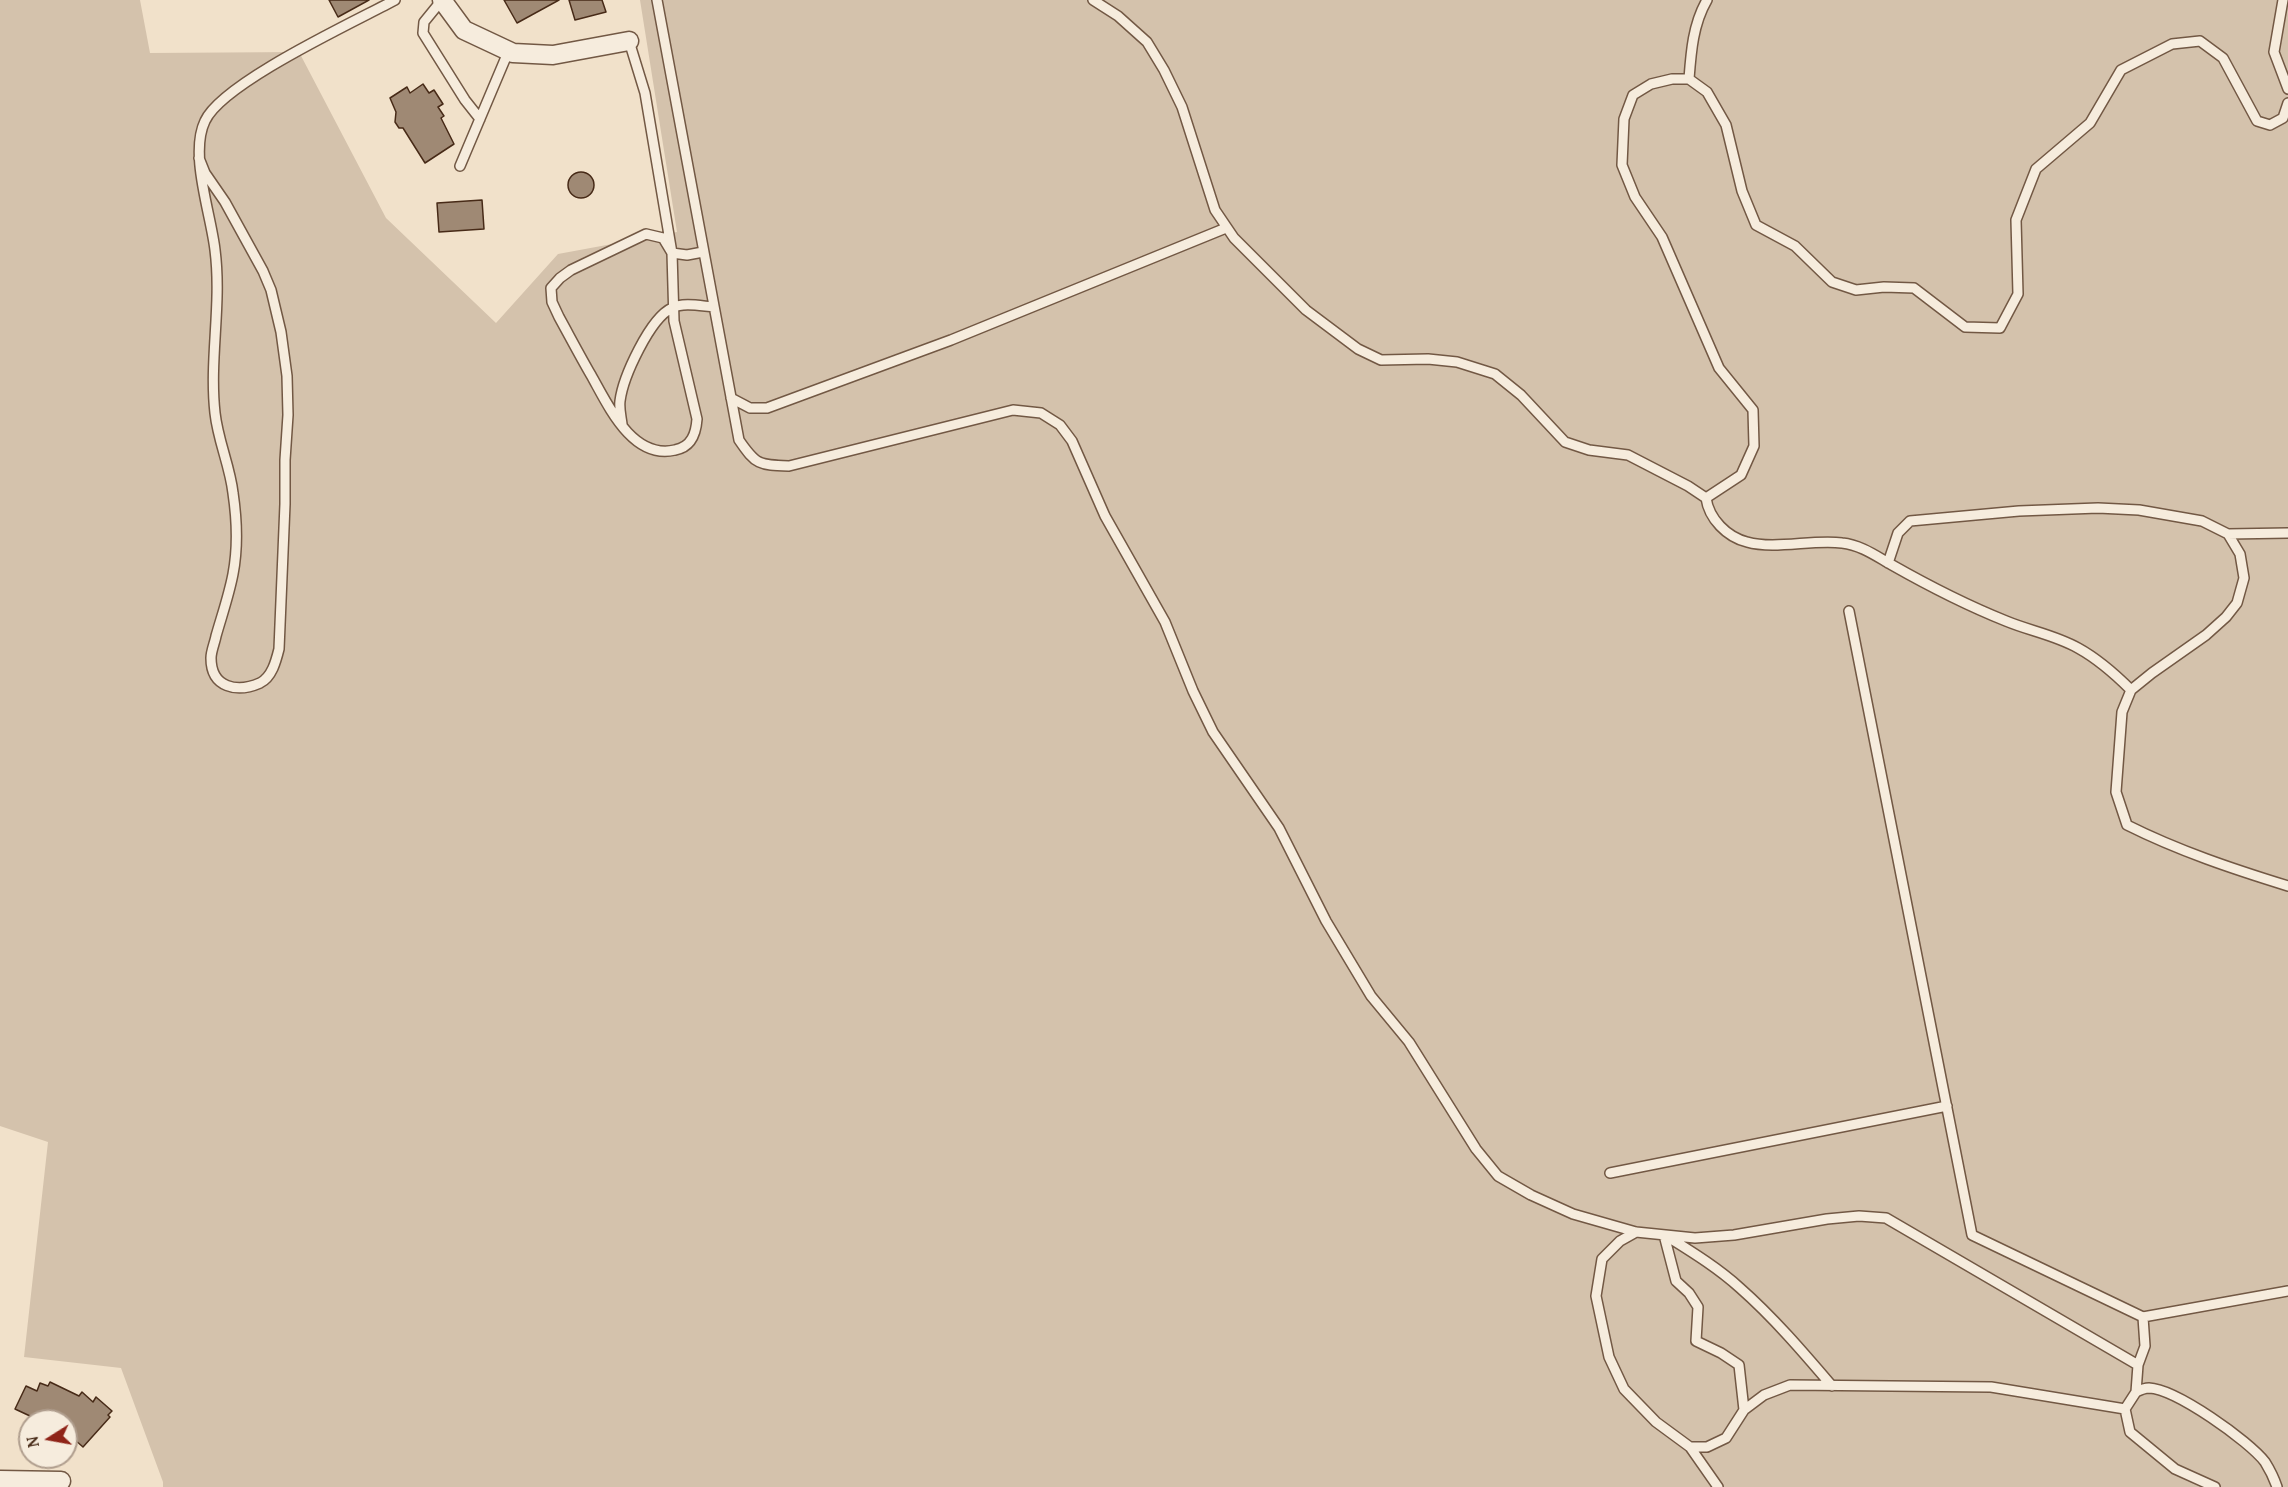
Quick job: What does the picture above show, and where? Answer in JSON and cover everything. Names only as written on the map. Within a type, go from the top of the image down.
[{"type":"street","points":[[442,0],[464,30],[509,50],[553,55],[628,41]]},
{"type":"street","points":[[0,1480],[61,1481]]},
{"type":"lane","points":[[199,158],[209,180],[225,202],[243,234],[271,290],[287,376],[288,415],[279,649],[275,664],[265,680],[251,687],[237,689],[226,686],[216,675],[211,658],[233,574],[236,539],[233,492],[215,414],[213,379],[217,281],[215,250],[199,158],[198,152],[205,120],[229,93],[276,64],[395,0]]},
{"type":"lane","points":[[442,0],[424,22],[423,33],[465,100],[480,119]]},
{"type":"lane","points":[[657,0],[739,440],[753,460],[767,465],[789,466],[1013,410],[1041,413],[1060,425],[1072,441],[1105,516],[1165,622],[1192,691],[1213,732],[1279,828],[1326,921],[1371,996],[1409,1042],[1476,1149],[1498,1176],[1531,1195],[1573,1214],[1636,1232],[1695,1238],[1734,1235],[1827,1219],[1859,1216],[1886,1218],[2138,1365]]},
{"type":"lane","points":[[1093,0],[1118,16],[1147,42],[1182,107],[1215,210],[1234,238],[1306,310],[1358,349],[1381,360],[1428,359],[1457,362],[1495,374],[1521,395],[1565,442],[1589,450],[1628,455],[1688,486],[1706,498]]},
{"type":"lane","points":[[1689,79],[1692,44],[1701,10],[1707,0]]},
{"type":"lane","points":[[2283,0],[2274,52],[2288,89]]},
{"type":"lane","points":[[628,41],[645,93],[672,253],[674,321],[697,419],[696,434],[689,442],[677,450],[662,451],[645,446],[622,426],[614,415],[559,317],[552,302],[551,288],[571,270],[646,234],[663,238],[672,253]]},
{"type":"lane","points":[[1706,498],[1741,475],[1754,447],[1753,410],[1719,369],[1662,237],[1635,197],[1623,165],[1624,119],[1633,95],[1651,84],[1672,79],[1689,79],[1707,92],[1726,125],[1742,190],[1756,225],[1795,246],[1832,282],[1856,290],[1884,287],[1914,288],[1965,327],[2000,327],[2018,294],[2016,220],[2036,169],[2090,123],[2121,70],[2172,44],[2200,41],[2223,58],[2257,121],[2270,125],[2283,118],[2288,103]]},
{"type":"lane","points":[[460,166],[509,50]]},
{"type":"lane","points":[[731,398],[750,408],[767,408],[962,335],[1227,228]]},
{"type":"lane","points":[[672,253],[687,255],[704,252]]},
{"type":"lane","points":[[622,426],[620,399],[627,378],[641,347],[662,314],[675,306],[714,307]]},
{"type":"lane","points":[[1706,498],[1707,508],[1720,527],[1746,542],[1843,543],[1873,552],[1888,563],[1963,603],[2009,622],[2054,636],[2078,648],[2108,668],[2131,690]]},
{"type":"lane","points":[[1888,563],[1898,533],[1910,521],[2019,511],[2098,508],[2139,510],[2202,521],[2228,534],[2288,532]]},
{"type":"lane","points":[[2228,534],[2240,554],[2244,579],[2237,603],[2226,617],[2206,635],[2131,690],[2122,712],[2116,792],[2127,825],[2168,845],[2207,860],[2288,886]]},
{"type":"lane","points":[[1849,611],[1972,1235],[2143,1317],[2288,1291]]},
{"type":"lane","points":[[1610,1173],[1947,1106]]},
{"type":"lane","points":[[1636,1232],[1620,1241],[1602,1259],[1596,1296],[1609,1357],[1624,1389],[1656,1422],[1690,1447],[1718,1487]]},
{"type":"lane","points":[[1664,1235],[1739,1287],[1790,1337],[1832,1386]]},
{"type":"lane","points":[[1664,1235],[1676,1281],[1689,1293],[1698,1307],[1696,1341],[1722,1353],[1739,1365],[1744,1410]]},
{"type":"lane","points":[[2143,1317],[2145,1346],[2138,1365],[2136,1392],[2125,1409],[2130,1432],[2175,1469],[2215,1487]]},
{"type":"lane","points":[[1690,1447],[1707,1447],[1725,1438],[1744,1410],[1764,1395],[1790,1385],[1991,1387],[2125,1409]]},
{"type":"lane","points":[[2136,1392],[2151,1388],[2176,1397],[2205,1414],[2245,1443],[2264,1461],[2277,1487]]},
{"type":"shaded area","points":[[0,0],[140,0],[150,53],[299,52],[386,218],[496,323],[558,254],[677,232],[640,0],[2288,0],[2288,1487],[163,1487],[121,1368],[24,1357],[48,1142],[0,1126]]},
{"type":"building","points":[[329,0],[369,0],[338,17]]},
{"type":"building","points":[[504,0],[559,0],[517,23]]},
{"type":"building","points":[[569,0],[602,0],[606,12],[575,20]]},
{"type":"building","points":[[423,84],[429,93],[434,90],[443,104],[438,107],[444,116],[441,118],[454,144],[425,163],[403,128],[399,128],[395,122],[396,112],[390,98],[407,87],[410,93]]},
{"type":"building","points":[[581,172],[590,176],[594,185],[590,194],[581,198],[572,194],[568,185],[572,176]]},
{"type":"building","points":[[482,200],[484,229],[439,232],[437,203]]},
{"type":"building","points":[[50,1382],[79,1396],[82,1392],[93,1402],[96,1397],[112,1411],[108,1415],[110,1417],[83,1447],[78,1443],[78,1409],[15,1409],[26,1386],[37,1391],[40,1383],[48,1386]]}]
